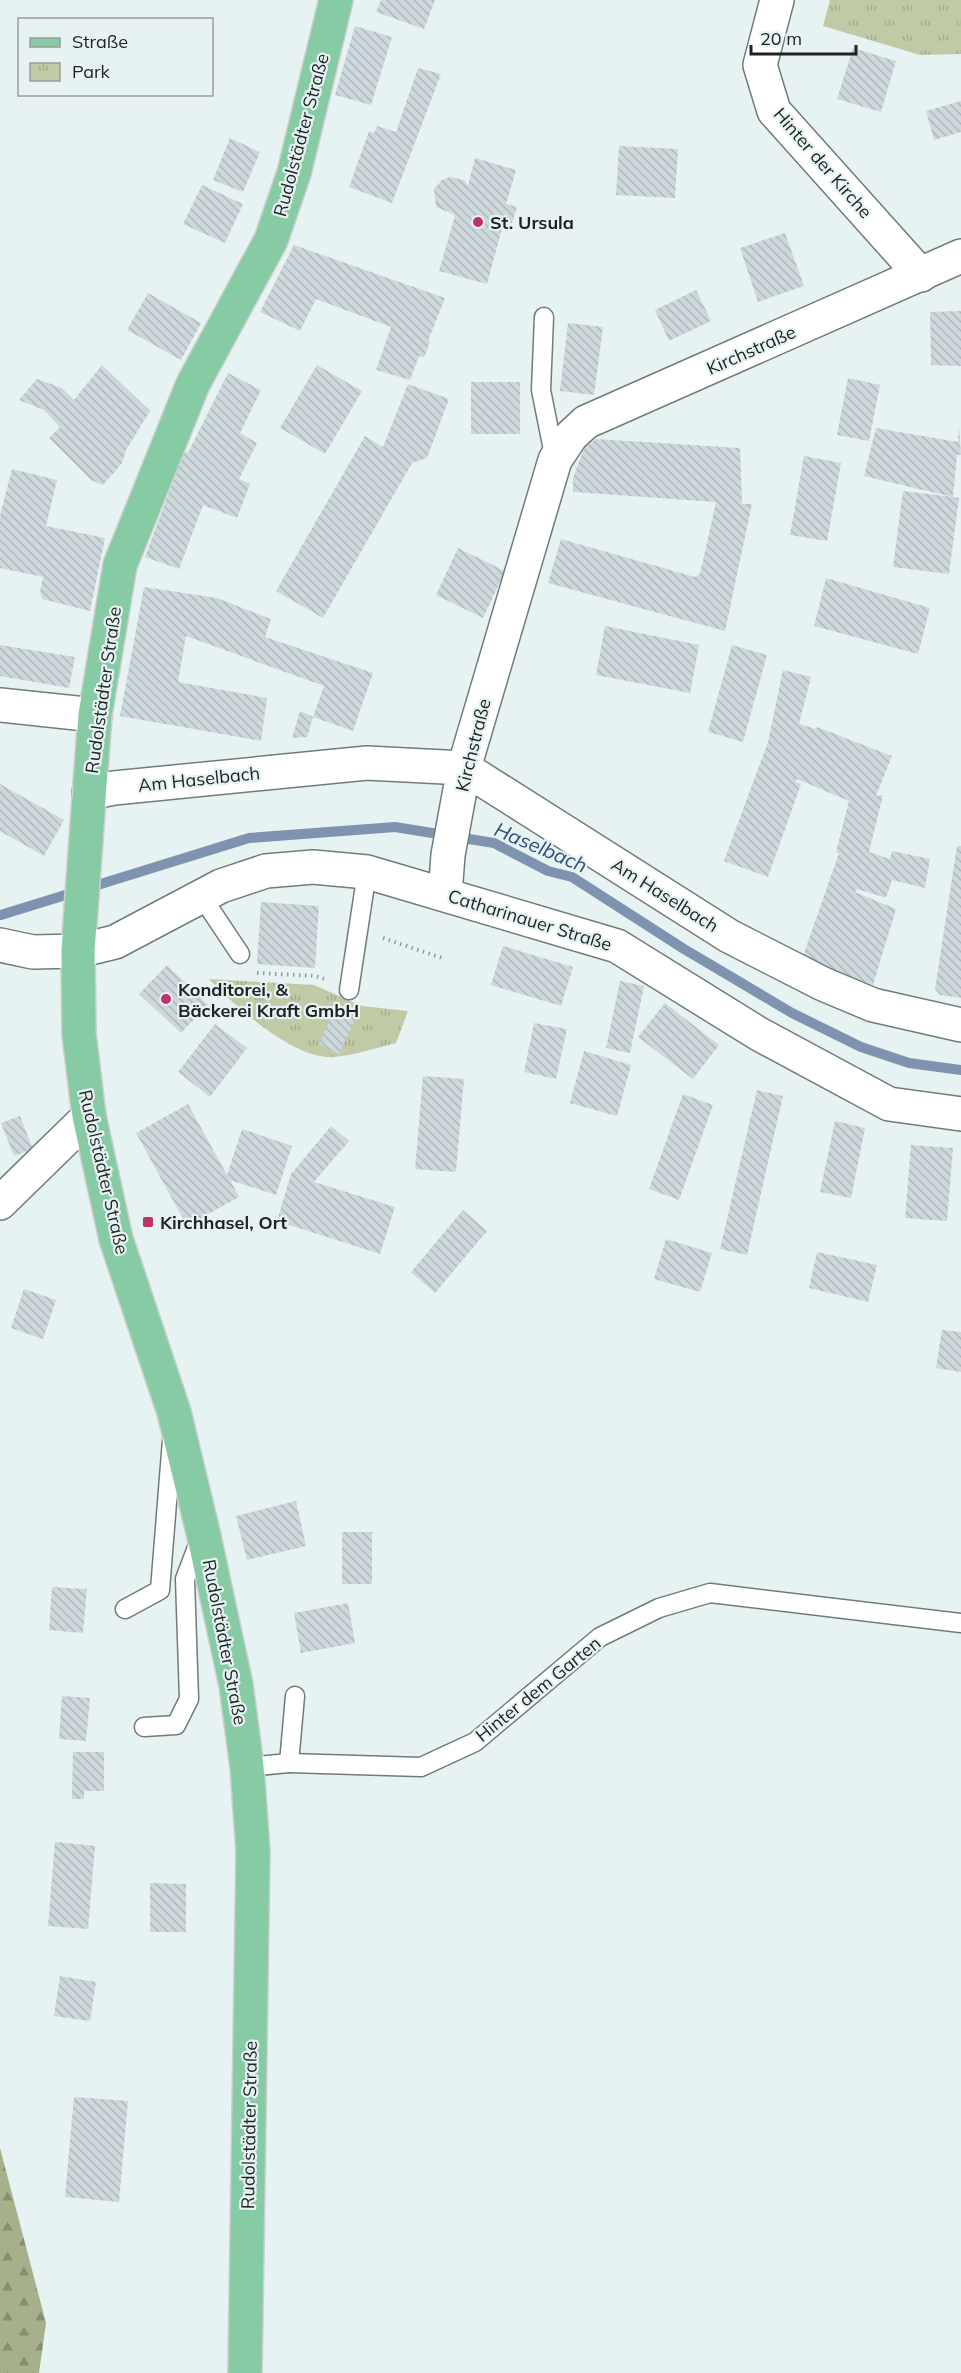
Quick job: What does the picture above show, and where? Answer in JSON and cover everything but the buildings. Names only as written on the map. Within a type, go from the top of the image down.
[{"type":"main road","name":"Rudolstädter Straße","points":[[245,2373],[253,1851],[247,1767],[236,1685],[174,1412],[116,1239],[89,1116],[79,1034],[78,951],[95,715],[120,565],[193,384],[271,240],[294,173],[336,0]]},
{"type":"street","name":"Hinter der Kirche","points":[[777,0],[760,66],[774,111],[921,275]]},
{"type":"street","name":"Kirchstraße","points":[[445,894],[448,855],[464,768],[555,460],[571,436],[586,422],[961,256]]},
{"type":"street","points":[[0,705],[95,715]]},
{"type":"street","name":"Am Haselbach","points":[[89,793],[114,788],[367,763],[464,768],[729,936],[804,974],[873,1005],[928,1020],[961,1025]]},
{"type":"street","name":"Catharinauer Straße","points":[[0,945],[33,952],[78,951],[115,942],[221,886],[266,871],[313,867],[367,872],[617,946],[759,1034],[889,1104],[961,1114]]},
{"type":"street","points":[[0,1203],[89,1116]]},
{"type":"lane","name":"Kirchstraße","points":[[544,317],[541,390],[555,460]]},
{"type":"lane","points":[[350,990],[367,872]]},
{"type":"lane","points":[[202,897],[240,954]]},
{"type":"lane","points":[[125,1609],[160,1590],[174,1412]]},
{"type":"lane","points":[[144,1727],[176,1725],[189,1699],[185,1579],[202,1532]]},
{"type":"lane","name":"Hinter dem Garten","points":[[247,1767],[289,1763],[421,1767],[475,1742],[600,1637],[659,1608],[710,1593],[961,1623]]},
{"type":"lane","points":[[289,1763],[295,1696]]},
{"type":"path","points":[[359,930],[445,959]]},
{"type":"path","points":[[240,954],[246,973],[316,976],[350,990]]},
{"type":"green space","points":[[830,0],[961,0],[961,54],[920,55],[823,26]]},
{"type":"green space","points":[[209,979],[314,985],[362,1006],[408,1011],[396,1043],[348,1055],[332,1057],[317,1055],[300,1049],[266,1029]]},
{"type":"green space","points":[[0,2148],[46,2323],[39,2373],[0,2373]]},
{"type":"waterway","name":"Haselbach","points":[[1,915],[249,838],[395,827],[494,843],[548,871],[572,877],[684,949],[792,1013],[861,1047],[909,1063],[961,1070]]},
{"type":"place","name":"St. Ursula","points":[[478,222]]},
{"type":"place","name":"Konditorei, & Bäckerei Kraft GmbH","points":[[166,999]]},
{"type":"place","name":"Kirchhasel, Ort","points":[[148,1222]]}]
